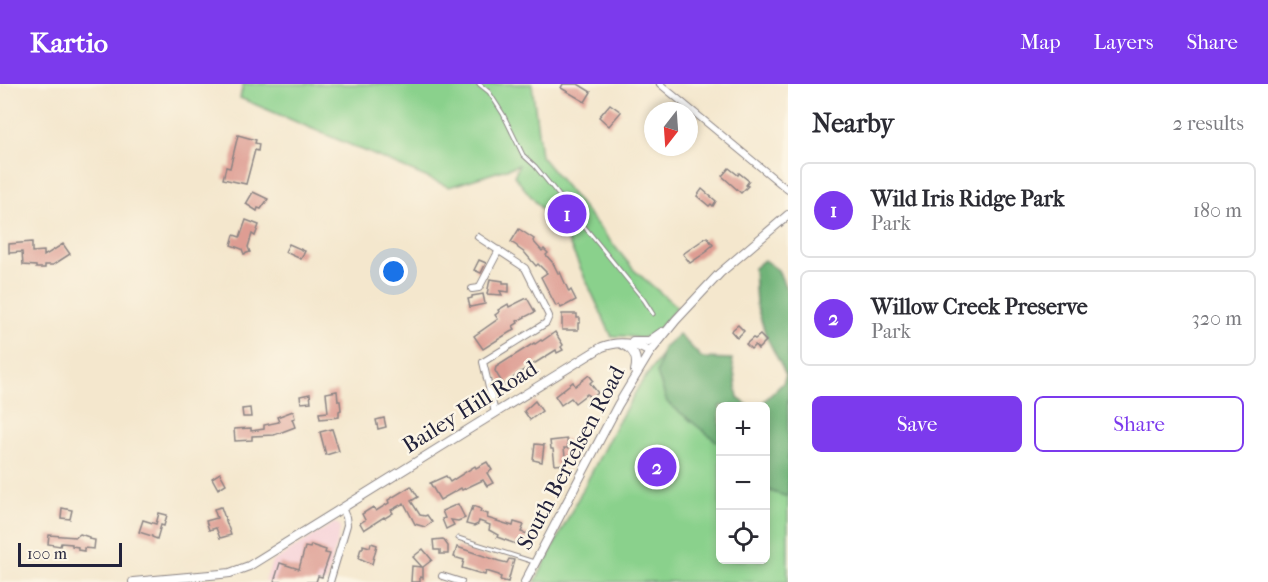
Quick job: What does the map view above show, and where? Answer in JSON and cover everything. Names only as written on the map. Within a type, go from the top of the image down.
[{"type":"main road","points":[[650,352],[720,273],[788,215]]},
{"type":"main road","points":[[623,342],[649,341],[676,320]]},
{"type":"main road","name":"Bailey Hill Road","points":[[133,582],[212,576],[238,570],[268,555],[592,353],[611,344],[623,342],[650,352]]},
{"type":"main road","points":[[611,344],[624,346],[634,352],[637,363],[634,377]]},
{"type":"main road","name":"South Bertelsen Road","points":[[525,582],[618,405],[650,352]]},
{"type":"street","points":[[660,84],[788,190]]},
{"type":"street","points":[[478,237],[525,268],[550,318],[546,323],[483,363],[495,413]]},
{"type":"street","points":[[472,289],[479,288],[499,250]]},
{"type":"street","points":[[330,582],[347,525],[342,508]]},
{"type":"street","points":[[442,576],[461,582]]},
{"type":"lane","points":[[478,84],[489,93],[500,109],[523,154],[644,300],[653,314]]},
{"type":"lane","points":[[458,538],[536,562]]},
{"type":"shaded area","points":[[334,523],[340,525],[340,531],[326,582],[265,582],[272,562]]},
{"type":"green space","points":[[243,84],[532,84],[541,156],[634,270],[677,307],[651,335],[640,338],[612,337],[568,241],[514,176],[519,165],[449,187],[240,98]]},
{"type":"green space","points":[[764,260],[778,270],[788,293],[788,497],[770,491],[770,402],[763,402],[783,383],[786,375],[766,336],[756,304],[754,268]]},
{"type":"green space","points":[[679,334],[702,358],[732,359],[738,398],[744,402],[716,402],[716,441],[667,402],[657,373],[663,348]]},
{"type":"green space","points":[[664,352],[716,411],[716,564],[770,564],[770,461],[788,475],[788,582],[535,582],[614,429],[639,386]]},
{"type":"building","points":[[563,84],[578,84],[591,92],[585,102],[561,88]]},
{"type":"building","points":[[610,104],[621,112],[609,126],[599,117]]},
{"type":"building","points":[[238,135],[256,140],[255,143],[259,144],[258,151],[255,150],[246,184],[223,179],[226,167],[230,168]]},
{"type":"building","points":[[729,168],[749,181],[746,185],[748,186],[741,193],[722,176]]},
{"type":"building","points":[[702,189],[716,201],[713,206],[711,204],[709,206],[697,196]]},
{"type":"building","points":[[253,192],[268,199],[257,211],[246,204]]},
{"type":"building","points":[[246,220],[259,225],[255,236],[252,234],[248,247],[250,252],[244,254],[242,249],[231,245],[234,235],[240,237]]},
{"type":"building","points":[[519,229],[534,239],[533,241],[542,251],[544,249],[548,253],[546,255],[558,273],[560,272],[569,292],[571,290],[576,300],[561,308],[559,304],[556,306],[541,277],[547,273],[538,264],[536,266],[511,242]]},
{"type":"building","points":[[707,237],[713,245],[690,263],[683,254]]},
{"type":"building","points":[[32,242],[32,252],[44,251],[44,256],[63,244],[70,254],[53,265],[36,268],[36,266],[23,265],[22,252],[9,253],[9,244]]},
{"type":"building","points":[[289,244],[305,251],[301,259],[285,252]]},
{"type":"building","points":[[479,260],[486,263],[481,273],[474,270]]},
{"type":"building","points":[[490,279],[509,283],[509,292],[500,291],[502,295],[487,294]]},
{"type":"building","points":[[483,294],[485,304],[470,307],[468,299]]},
{"type":"building","points":[[527,298],[535,312],[517,321],[518,323],[513,326],[515,329],[483,349],[474,336],[498,319],[495,315],[499,312],[498,310]]},
{"type":"building","points":[[562,314],[577,314],[577,318],[580,318],[578,330],[562,330]]},
{"type":"building","points":[[738,325],[744,331],[737,338],[731,331]]},
{"type":"building","points":[[555,332],[563,345],[561,347],[563,350],[557,353],[556,350],[519,373],[504,386],[495,371],[496,367]]},
{"type":"building","points":[[760,335],[766,341],[758,349],[755,345],[751,349],[746,344],[753,338]]},
{"type":"building","points":[[589,375],[593,380],[590,383],[598,393],[591,399],[587,394],[575,403],[571,398],[561,405],[555,396],[573,382],[575,386]]},
{"type":"building","points":[[337,391],[341,410],[339,417],[320,419],[319,413],[328,412],[326,393]]},
{"type":"building","points":[[310,394],[311,402],[301,403],[300,396]]},
{"type":"building","points":[[535,401],[542,411],[530,420],[524,411]]},
{"type":"building","points":[[250,408],[251,417],[243,417],[242,409]]},
{"type":"building","points":[[293,411],[295,418],[292,419],[295,427],[274,435],[252,436],[252,440],[235,441],[234,429],[251,428],[251,431],[264,429],[264,425],[279,422],[277,417]]},
{"type":"building","points":[[384,418],[386,427],[378,429],[376,420]]},
{"type":"building","points":[[332,429],[339,451],[326,455],[320,432]]},
{"type":"building","points":[[567,439],[568,448],[564,448],[566,464],[555,465],[550,441]]},
{"type":"building","points":[[535,444],[544,445],[542,462],[533,460]]},
{"type":"building","points":[[487,462],[492,470],[487,473],[493,483],[487,486],[483,480],[462,490],[461,488],[440,500],[430,483],[446,476],[450,482],[475,466],[476,468]]},
{"type":"building","points":[[220,473],[226,484],[218,489],[212,478]]},
{"type":"building","points":[[411,486],[418,497],[411,501],[420,515],[427,515],[432,522],[425,527],[415,524],[404,503],[391,510],[393,513],[364,530],[360,523],[365,520],[362,514],[373,507],[376,511],[389,503],[388,500]]},
{"type":"building","points":[[458,504],[465,518],[458,521],[451,520],[454,525],[446,529],[442,511]]},
{"type":"building","points":[[473,506],[481,509],[480,512],[488,514],[487,518],[513,526],[514,522],[524,525],[521,532],[528,534],[524,547],[497,537],[498,535],[489,530],[490,525],[479,521],[474,526],[466,524]]},
{"type":"building","points":[[221,507],[231,535],[220,538],[216,528],[209,530],[206,521],[217,518],[214,509]]},
{"type":"building","points":[[62,508],[72,510],[70,519],[61,518]]},
{"type":"building","points":[[159,513],[167,515],[157,539],[139,532],[143,520],[156,524]]},
{"type":"building","points":[[80,534],[95,540],[94,549],[84,548],[84,551],[78,550],[78,547],[72,544],[61,543],[60,546],[48,544],[49,535],[76,537]]},
{"type":"building","points":[[443,539],[448,546],[448,554],[440,554],[440,550],[434,550],[433,540]]},
{"type":"building","points":[[371,543],[377,545],[372,564],[359,558],[363,545],[370,547]]},
{"type":"building","points":[[311,545],[326,550],[325,553],[330,554],[322,577],[318,576],[316,582],[274,582],[280,563],[299,569],[305,547],[310,548]]},
{"type":"building","points":[[457,547],[507,563],[509,559],[514,560],[508,582],[500,580],[499,575],[486,571],[485,575],[462,568],[464,560],[454,557]]},
{"type":"building","points":[[423,549],[432,560],[423,567],[423,578],[420,577],[420,582],[411,582],[412,566],[422,567],[413,557]]},
{"type":"place","name":"Wild Iris Ridge Park","points":[[567,214]]},
{"type":"place","name":"Willow Creek Preserve","points":[[657,467]]}]
